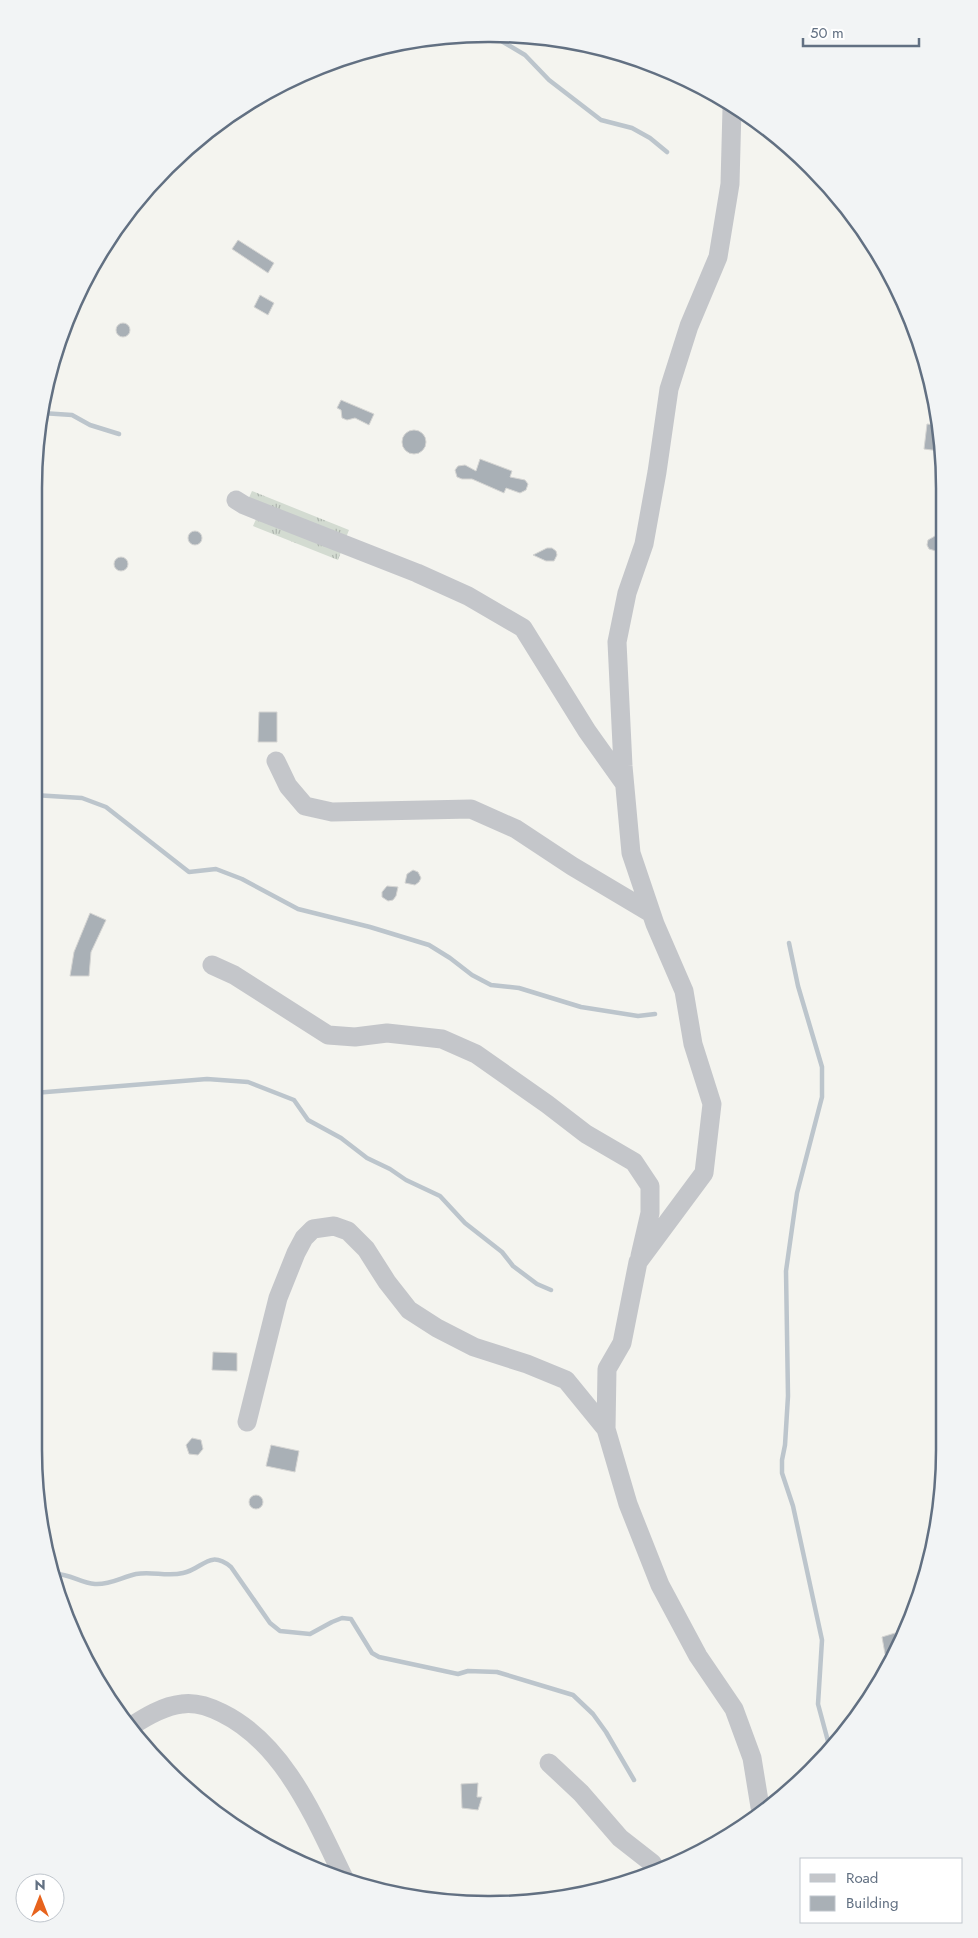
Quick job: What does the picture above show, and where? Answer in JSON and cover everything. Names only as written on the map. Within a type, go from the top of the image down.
[{"type":"street","points":[[638,1262],[704,1173],[712,1104],[693,1044],[684,992],[651,913],[631,853],[624,784],[617,642],[627,593],[644,544],[657,472],[668,389],[689,326],[718,257],[730,184],[732,115]]},
{"type":"street","points":[[236,500],[244,506],[417,573],[468,596],[523,628],[587,731],[624,784]]},
{"type":"street","points":[[276,761],[288,786],[305,806],[332,812],[471,809],[516,829],[572,866],[651,913]]},
{"type":"street","points":[[212,965],[234,975],[328,1035],[354,1037],[387,1033],[442,1038],[476,1054],[586,1134],[634,1162],[650,1186],[650,1213],[622,1343],[607,1369],[606,1429],[628,1504],[660,1585],[698,1656],[734,1709],[752,1758],[760,1804]]},
{"type":"street","points":[[247,1422],[278,1298],[296,1253],[304,1238],[313,1229],[334,1226],[348,1231],[366,1249],[386,1282],[409,1310],[437,1328],[474,1347],[527,1364],[566,1380],[606,1429]]},
{"type":"street","points":[[137,1723],[151,1714],[182,1704],[208,1706],[231,1718],[263,1743],[290,1776],[320,1829],[340,1870]]},
{"type":"street","points":[[549,1763],[581,1793],[620,1838],[653,1865]]},
{"type":"green space","points":[[252,491],[349,530],[345,540],[248,500]]},
{"type":"green space","points":[[257,517],[341,552],[338,560],[253,526]]},
{"type":"building","points":[[238,240],[274,263],[268,273],[232,249]]},
{"type":"building","points":[[260,295],[274,303],[268,315],[254,307]]},
{"type":"building","points":[[120,323],[126,323],[130,330],[126,337],[120,337],[116,333],[116,327]]},
{"type":"building","points":[[341,400],[374,414],[369,425],[355,418],[347,420],[342,418],[341,410],[337,408]]},
{"type":"building","points":[[927,424],[931,424],[934,450],[924,449]]},
{"type":"building","points":[[414,430],[423,433],[426,442],[423,451],[414,454],[405,451],[402,442],[405,433]]},
{"type":"building","points":[[480,459],[512,471],[510,477],[525,480],[528,484],[526,490],[520,493],[506,488],[504,493],[472,479],[457,477],[455,470],[458,466],[465,465],[476,471]]},
{"type":"building","points":[[192,531],[198,531],[202,538],[198,545],[192,545],[188,541],[188,535]]},
{"type":"building","points":[[936,536],[936,551],[929,549],[927,545],[928,540]]},
{"type":"building","points":[[547,548],[552,548],[556,551],[557,555],[554,561],[546,561],[533,555]]},
{"type":"building","points":[[118,557],[124,557],[128,564],[124,571],[118,571],[114,567],[114,561]]},
{"type":"building","points":[[259,712],[277,712],[277,742],[258,742]]},
{"type":"building","points":[[413,870],[418,872],[421,878],[419,882],[415,885],[405,883],[407,874]]},
{"type":"building","points":[[387,886],[398,887],[393,900],[388,901],[382,897],[382,892]]},
{"type":"building","points":[[90,913],[106,920],[91,952],[89,976],[70,976],[74,952]]},
{"type":"building","points":[[213,1352],[237,1353],[237,1371],[212,1370]]},
{"type":"building","points":[[192,1438],[201,1440],[203,1449],[198,1455],[189,1454],[186,1445]]},
{"type":"building","points":[[271,1445],[299,1451],[295,1472],[266,1466]]},
{"type":"building","points":[[253,1495],[259,1495],[263,1502],[259,1509],[253,1509],[249,1505],[249,1499]]},
{"type":"building","points":[[895,1633],[885,1654],[882,1637]]},
{"type":"building","points":[[478,1783],[477,1797],[482,1797],[478,1810],[462,1808],[461,1784]]},
{"type":"waterway","points":[[504,43],[525,55],[549,80],[601,120],[632,128],[650,138],[667,152]]},
{"type":"waterway","points":[[49,413],[72,415],[90,425],[119,434]]},
{"type":"waterway","points":[[42,796],[82,798],[106,807],[189,872],[216,869],[242,879],[298,909],[370,927],[429,945],[472,975],[491,985],[519,988],[581,1007],[638,1016],[655,1014]]},
{"type":"waterway","points":[[789,943],[798,986],[822,1067],[822,1097],[797,1193],[786,1271],[788,1396],[782,1473],[793,1506],[822,1640],[818,1704],[828,1740]]},
{"type":"waterway","points":[[42,1092],[207,1079],[248,1082],[294,1100],[308,1120],[341,1138],[367,1158],[390,1169],[406,1180],[440,1196],[465,1223],[502,1252],[513,1266],[537,1284],[551,1290]]},
{"type":"waterway","points":[[61,1574],[100,1584],[136,1574],[183,1573],[211,1560],[223,1562],[231,1567],[270,1623],[280,1631],[310,1634],[342,1618],[351,1619],[372,1653],[379,1657],[458,1674],[468,1671],[497,1672],[573,1695],[593,1714],[606,1732],[634,1780]]}]
